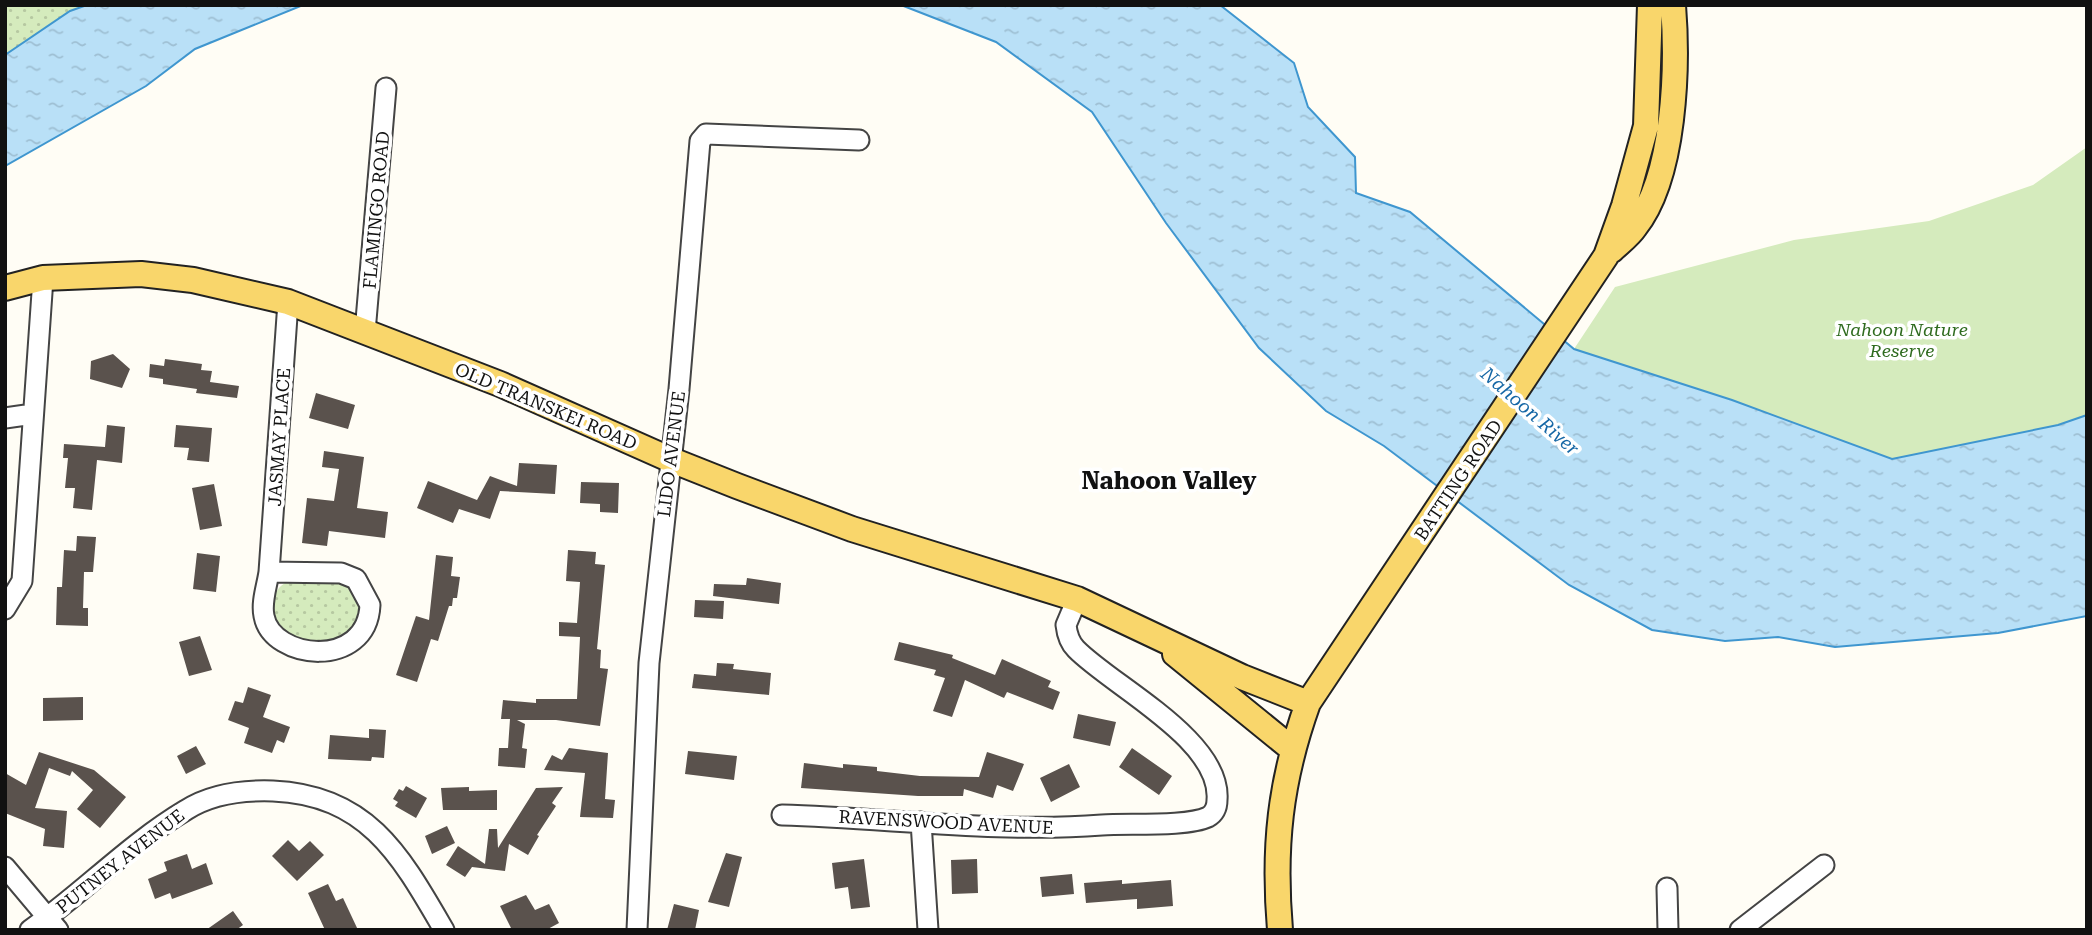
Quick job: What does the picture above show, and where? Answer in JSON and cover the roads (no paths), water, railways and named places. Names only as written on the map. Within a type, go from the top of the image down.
[{"type":"main road","name":"BATTING ROAD","points":[[1308,703],[1606,256],[1625,206],[1646,126],[1650,5]]},
{"type":"main road","name":"BATTING ROAD","points":[[1606,256],[1635,228],[1660,171],[1670,120],[1676,54],[1673,5]]},
{"type":"main road","name":"OLD TRANSKEI ROAD","points":[[5,288],[43,278],[141,274],[193,280],[288,302],[536,399],[669,459],[852,529],[1077,599],[1242,677],[1308,703]]},
{"type":"main road","name":"OLD TRANSKEI ROAD","points":[[1145,630],[1292,748]]},
{"type":"main road","points":[[1280,930],[1275,857],[1282,795],[1292,748],[1308,703]]},
{"type":"street","name":"FLAMINGO ROAD","points":[[365,332],[386,88]]},
{"type":"street","name":"LIDO AVENUE","points":[[637,930],[649,663],[669,459],[679,389],[702,136],[859,140]]},
{"type":"street","points":[[5,609],[22,581],[43,278]]},
{"type":"street","name":"JASMAY PLACE","points":[[270,572],[341,573],[356,579],[370,605],[365,628],[354,642],[339,650],[317,651],[285,643],[269,629],[263,614],[270,572],[288,302]]},
{"type":"street","points":[[5,418],[33,414]]},
{"type":"street","name":"RAVENSWOOD AVENUE","points":[[782,815],[1005,827],[1109,825],[1203,819],[1214,813],[1217,791],[1212,772],[1181,732],[1074,647],[1066,625],[1077,599]]},
{"type":"street","name":"PUTNEY AVENUE","points":[[30,930],[53,924],[141,841],[188,808],[223,795],[254,790],[312,796],[332,803],[369,825],[388,842],[407,867],[444,930]]},
{"type":"street","points":[[921,822],[928,930]]},
{"type":"street","points":[[1740,930],[1824,865]]},
{"type":"street","points":[[5,867],[53,924]]},
{"type":"street","points":[[1667,888],[1668,930]]},
{"type":"water","points":[[87,5],[303,5],[195,49],[146,86],[5,166],[5,55],[70,11]]},
{"type":"water","name":"Nahoon River","points":[[901,5],[1220,5],[1294,63],[1308,107],[1355,157],[1356,193],[1410,212],[1574,349],[1732,400],[1892,459],[2058,425],[2087,415],[2087,616],[1998,633],[1835,647],[1778,637],[1725,641],[1652,630],[1569,585],[1384,446],[1326,411],[1259,348],[1166,223],[1092,112],[996,42]]},
{"type":"district","name":"Nahoon Valley","points":[[1169,481]]},
{"type":"park label","name":"Nahoon Nature Reserve","points":[[1902,339]]}]
